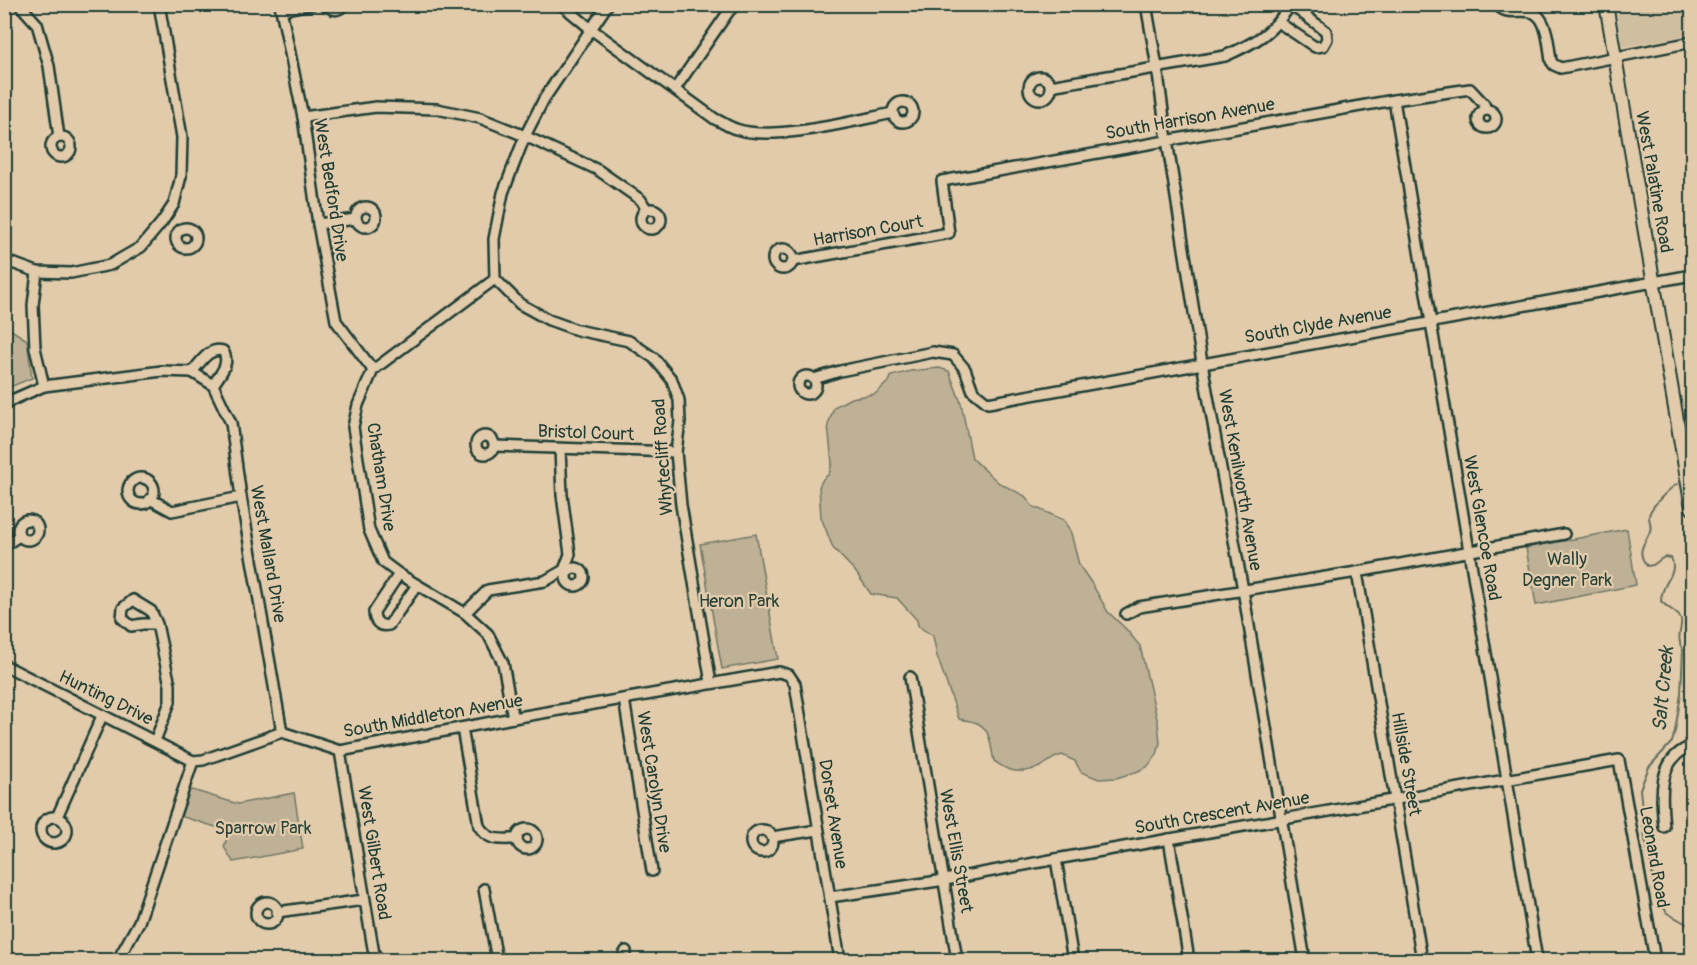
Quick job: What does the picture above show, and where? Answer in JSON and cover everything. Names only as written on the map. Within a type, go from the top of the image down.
[{"type":"main road","name":"West Palatine Road","points":[[1606,4],[1692,508]]},
{"type":"street","points":[[19,4],[37,24],[49,66],[59,137]]},
{"type":"street","points":[[4,260],[37,272],[71,273],[110,264],[141,247],[174,204],[181,176],[182,137],[159,4]]},
{"type":"street","points":[[280,7],[312,4]]},
{"type":"street","points":[[326,4],[329,8],[336,10],[344,4]]},
{"type":"street","points":[[561,4],[591,29],[715,119],[737,129],[757,132],[791,132],[893,113]]},
{"type":"street","points":[[373,370],[495,279],[494,239],[503,194],[525,136],[544,99],[608,4]]},
{"type":"street","points":[[675,90],[736,4]]},
{"type":"street","name":"West Kenilworth Avenue","points":[[1146,4],[1202,363],[1244,590],[1305,960]]},
{"type":"street","points":[[1497,4],[1500,9],[1510,12],[1533,12],[1540,18],[1545,28],[1551,61],[1561,68],[1692,42]]},
{"type":"street","points":[[1050,86],[1225,57],[1251,45],[1269,32],[1291,5],[1326,31],[1327,39],[1323,46],[1315,47],[1278,22]]},
{"type":"street","name":"West Bedford Drive","points":[[280,7],[303,117],[318,224],[336,321],[373,370]]},
{"type":"street","name":"South Harrison Avenue","points":[[949,233],[942,181],[1394,100],[1470,89],[1484,104],[1486,110]]},
{"type":"street","name":"West Glencoe Road","points":[[1394,100],[1538,960]]},
{"type":"street","points":[[303,117],[376,107],[438,109],[480,118],[598,170],[641,200],[647,210]]},
{"type":"street","points":[[318,224],[356,219]]},
{"type":"street","points":[[162,222],[178,232]]},
{"type":"street","name":"Harrison Court","points":[[793,261],[949,233]]},
{"type":"street","points":[[37,272],[33,305],[35,348],[44,386]]},
{"type":"street","name":"South Clyde Avenue","points":[[814,378],[933,352],[953,355],[965,369],[973,391],[988,402],[1692,275]]},
{"type":"street","name":"Whytecliff Road","points":[[495,279],[520,304],[549,320],[577,330],[629,341],[654,358],[672,380],[678,400],[680,421],[676,452],[681,505],[711,683]]},
{"type":"street","points":[[4,405],[44,386],[162,371],[192,372],[213,385],[226,365],[227,357],[223,351],[210,352],[192,372]]},
{"type":"street","name":"Chatham Drive","points":[[373,370],[358,405],[353,427],[369,530],[383,562],[465,613],[488,634],[503,663],[513,718]]},
{"type":"street","name":"West Mallard Drive","points":[[213,385],[231,423],[282,732]]},
{"type":"street","name":"Bristol Court","points":[[495,446],[676,452]]},
{"type":"street","points":[[465,613],[488,590],[545,581],[566,571],[570,554],[562,495],[560,449]]},
{"type":"street","points":[[150,499],[172,511],[242,497]]},
{"type":"street","points":[[1126,614],[1139,607],[1469,553],[1564,534]]},
{"type":"street","points":[[4,546],[20,536]]},
{"type":"street","name":"Hillside Street","points":[[1357,572],[1422,960]]},
{"type":"street","points":[[399,574],[374,612],[377,623],[384,626],[389,625],[417,585]]},
{"type":"street","points":[[155,741],[170,702],[170,685],[157,624]]},
{"type":"street","name":"Hunting Drive","points":[[4,665],[193,761]]},
{"type":"street","name":"South Middleton Avenue","points":[[282,732],[340,751],[711,683],[779,672],[789,675]]},
{"type":"street","name":"Dorset Avenue","points":[[789,675],[795,684],[840,960]]},
{"type":"street","name":"West Ellis Street","points":[[910,677],[957,960]]},
{"type":"street","name":"West Carolyn Drive","points":[[624,699],[652,871]]},
{"type":"street","points":[[57,817],[102,716]]},
{"type":"street","points":[[462,728],[479,826],[484,834],[492,839],[517,839]]},
{"type":"street","points":[[121,959],[139,922],[193,761],[203,760],[282,732]]},
{"type":"street","points":[[1664,827],[1661,796],[1666,769],[1677,753],[1692,746]]},
{"type":"street","name":"West Gilbert Road","points":[[340,751],[375,960]]},
{"type":"street","name":"South Crescent Avenue","points":[[830,897],[945,880],[1619,760]]},
{"type":"street","name":"Leonard Road","points":[[1619,760],[1656,960]]},
{"type":"street","points":[[772,837],[818,830]]},
{"type":"street","points":[[1169,839],[1189,960]]},
{"type":"street","points":[[1056,859],[1073,960]]},
{"type":"street","points":[[484,889],[497,960]]},
{"type":"street","points":[[278,912],[364,900]]},
{"type":"street","points":[[621,960],[626,951]]},
{"type":"shaded area","points":[[1615,5],[1692,5],[1692,35],[1622,47]]},
{"type":"green space","points":[[5,326],[27,340],[32,378],[5,389]]},
{"type":"green space","points":[[939,368],[949,371],[961,403],[972,458],[999,483],[1025,496],[1032,506],[1064,520],[1071,533],[1079,565],[1108,612],[1140,646],[1158,723],[1160,743],[1157,755],[1147,767],[1116,778],[1099,779],[1081,772],[1075,761],[1062,755],[1038,768],[1015,771],[1004,768],[994,761],[990,740],[983,727],[975,722],[959,719],[937,656],[933,636],[918,626],[917,620],[897,598],[871,594],[855,571],[833,548],[821,517],[819,487],[829,474],[832,463],[828,425],[834,407],[851,398],[875,394],[890,380],[891,376]]},
{"type":"green space","name":"Wally Degner Park","points":[[1627,529],[1636,585],[1536,605],[1526,548]]},
{"type":"green space","name":"Heron Park","points":[[756,534],[778,659],[722,669],[700,544]]},
{"type":"green space","name":"Sparrow Park","points":[[189,789],[238,804],[294,793],[303,849],[233,862],[224,847],[229,831],[180,816]]},
{"type":"waterway","name":"Salt Creek","points":[[1677,484],[1660,499],[1650,512],[1651,529],[1641,552],[1647,566],[1653,565],[1664,557],[1671,558],[1673,564],[1661,601],[1681,620],[1679,640],[1683,650],[1681,694],[1672,742],[1649,767],[1640,789],[1645,840],[1653,880],[1667,913],[1692,927]]}]
